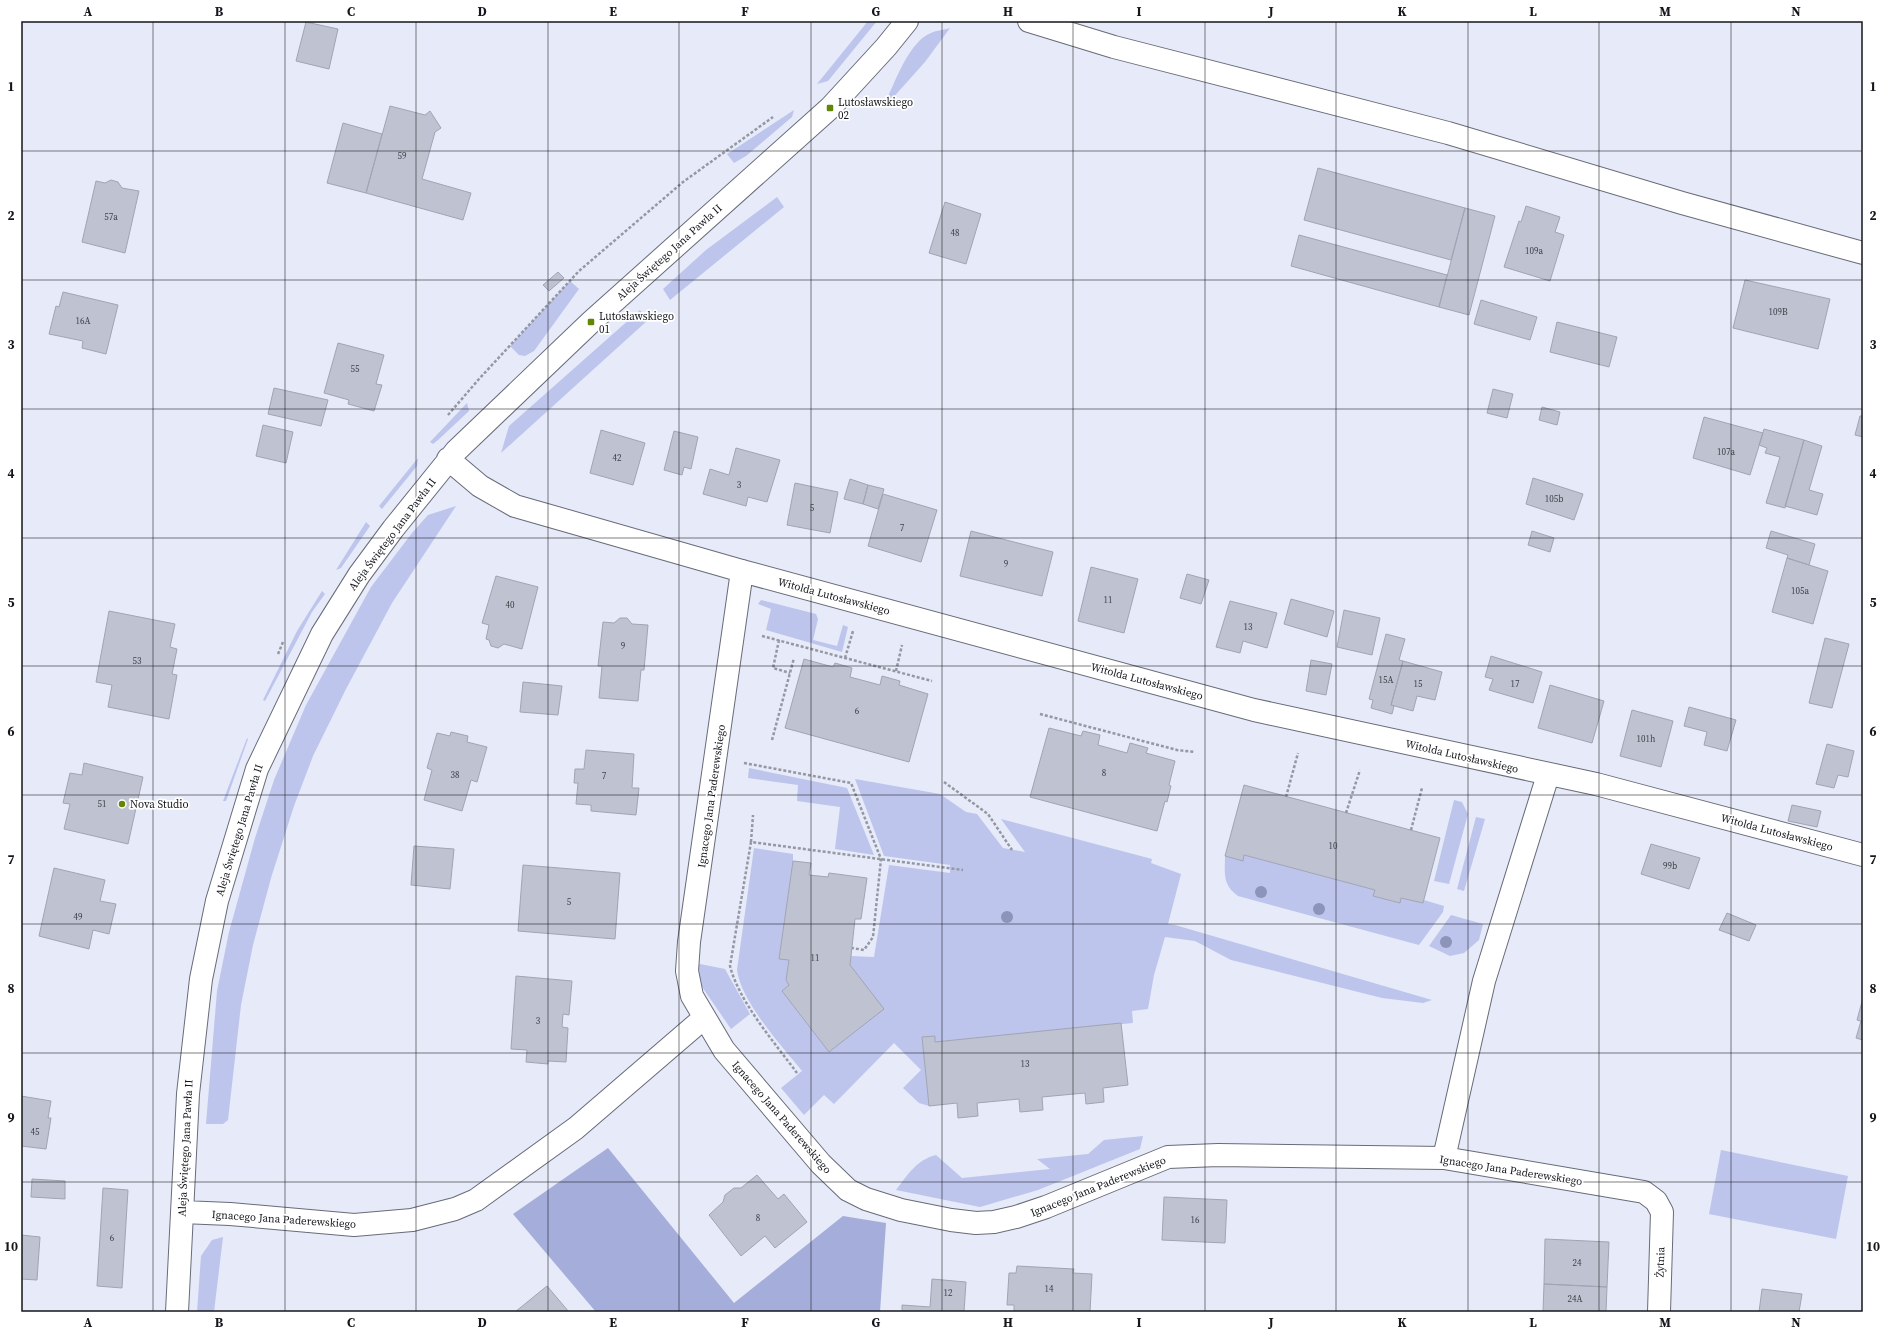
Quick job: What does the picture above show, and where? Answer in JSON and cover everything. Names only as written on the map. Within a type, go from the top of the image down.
[{"type":"street","name":"Aleja Świętego Jana Pawła II","points":[[177,1312],[188,1094],[201,979],[217,901],[257,769],[322,634],[364,569],[393,529],[448,459],[591,322],[830,108],[886,47],[906,21]]},
{"type":"street","points":[[1029,21],[1114,47],[1448,134],[1682,203],[1863,253]]},
{"type":"street","name":"Witolda Lutosławskiego","points":[[448,459],[480,486],[515,506],[742,571],[1254,710],[1548,775],[1596,784],[1863,855]]},
{"type":"street","name":"Ignacego Jana Paderewskiego","points":[[742,571],[689,942],[687,971],[692,996],[724,1050],[821,1164],[848,1190],[866,1199],[900,1210],[951,1220],[976,1223],[994,1222],[1016,1217],[1046,1207],[1168,1157],[1247,1155],[1444,1158],[1644,1192],[1656,1201],[1662,1212]]},
{"type":"street","points":[[1444,1158],[1484,981],[1548,775]]},
{"type":"street","name":"Ignacego Jana Paderewskiego","points":[[182,1212],[230,1214],[354,1225],[412,1220],[455,1209],[476,1200],[576,1128],[704,1018]]},
{"type":"street","name":"Żytnia","points":[[1659,1312],[1662,1212]]},
{"type":"path","points":[[444,420],[479,379],[579,271],[683,182],[776,115]]},
{"type":"path","points":[[845,658],[853,628]]},
{"type":"path","points":[[275,660],[285,640]]},
{"type":"path","points":[[779,640],[774,668],[790,673]]},
{"type":"path","points":[[784,641],[932,681]]},
{"type":"path","points":[[896,671],[903,642]]},
{"type":"path","points":[[772,740],[794,658]]},
{"type":"path","points":[[1040,714],[1177,750],[1195,752]]},
{"type":"path","points":[[1286,797],[1298,754]]},
{"type":"path","points":[[716,759],[851,783],[881,860],[873,937],[864,950],[852,948]]},
{"type":"path","points":[[1346,813],[1360,770]]},
{"type":"path","points":[[944,782],[988,814],[1012,850]]},
{"type":"path","points":[[1411,830],[1422,788]]},
{"type":"path","points":[[753,815],[751,842],[730,966],[733,976],[753,1013],[797,1073]]},
{"type":"path","points":[[751,842],[963,870]]},
{"type":"shaded area","points":[[868,21],[877,21],[828,81],[817,84]]},
{"type":"shaded area","points":[[950,28],[925,62],[890,101],[887,99],[904,62],[910,52],[923,37],[936,31]]},
{"type":"shaded area","points":[[794,110],[792,117],[746,156],[734,163],[727,154]]},
{"type":"shaded area","points":[[777,197],[784,207],[670,300],[663,289],[706,250]]},
{"type":"shaded area","points":[[570,281],[579,289],[534,351],[525,356],[519,355],[510,346]]},
{"type":"shaded area","points":[[640,310],[648,320],[501,453],[509,426]]},
{"type":"shaded area","points":[[467,403],[469,411],[433,444],[430,442]]},
{"type":"shaded area","points":[[418,458],[417,466],[382,509],[379,506]]},
{"type":"shaded area","points":[[456,506],[392,603],[346,689],[313,756],[294,806],[271,878],[253,945],[241,1005],[228,1120],[223,1124],[206,1124],[217,991],[229,932],[255,838],[274,780],[306,705],[371,587],[412,533],[428,515]]},
{"type":"shaded area","points":[[366,522],[370,526],[341,568],[336,570]]},
{"type":"shaded area","points":[[322,591],[325,594],[312,612],[265,701],[263,700],[297,631]]},
{"type":"shaded area","points":[[761,600],[816,614],[818,619],[813,640],[837,646],[843,625],[848,627],[842,652],[766,630],[771,609],[758,604]]},
{"type":"shaded area","points":[[247,738],[248,739],[226,801],[223,801]]},
{"type":"shaded area","points":[[749,768],[847,788],[874,855],[835,849],[840,807],[797,801],[798,785],[748,778]]},
{"type":"shaded area","points":[[855,779],[940,794],[966,812],[977,814],[1003,848],[1025,852],[1001,819],[1152,859],[1151,863],[1181,874],[1168,924],[1432,1000],[1423,1003],[1382,998],[1231,960],[1195,941],[1165,937],[1154,975],[1148,1009],[1132,1011],[1133,1023],[935,1042],[935,1036],[922,1037],[929,1106],[919,1103],[903,1088],[921,1070],[894,1043],[834,1104],[824,1095],[804,1115],[781,1088],[802,1071],[754,1009],[740,983],[737,970],[754,848],[793,854],[779,959],[789,960],[786,980],[789,985],[782,991],[829,1052],[883,1009],[850,965],[851,956],[874,957],[889,865],[950,873],[950,865],[884,856]]},
{"type":"shaded area","points":[[1454,800],[1462,802],[1468,814],[1449,884],[1434,881]]},
{"type":"shaded area","points":[[1476,817],[1485,819],[1464,891],[1457,889]]},
{"type":"shaded area","points":[[1244,855],[1375,890],[1374,896],[1399,903],[1401,898],[1423,903],[1424,900],[1444,906],[1443,912],[1419,945],[1238,896],[1229,888],[1227,883],[1225,873],[1225,856],[1243,860]]},
{"type":"shaded area","points":[[1451,915],[1483,924],[1479,940],[1464,953],[1450,956],[1429,946]]},
{"type":"shaded area","points":[[700,964],[725,969],[750,1014],[731,1029],[698,981],[697,966]]},
{"type":"shaded area","points":[[1143,1136],[1140,1149],[1038,1190],[980,1207],[896,1190],[917,1165],[929,1157],[936,1155],[962,1178],[1050,1169],[1037,1159],[1088,1154],[1104,1140]]},
{"type":"shaded area","points":[[608,1148],[734,1303],[843,1216],[886,1223],[880,1312],[596,1312],[513,1214]]},
{"type":"shaded area","points":[[1721,1150],[1848,1176],[1836,1239],[1709,1214]]},
{"type":"shaded area","points":[[223,1237],[214,1312],[197,1312],[201,1256],[212,1240]]},
{"type":"building","points":[[306,22],[338,29],[329,69],[296,61]]},
{"type":"building","points":[[390,106],[425,115],[430,111],[441,128],[435,132],[422,179],[471,193],[463,220],[366,193]]},
{"type":"building","points":[[343,123],[382,134],[366,193],[327,183]]},
{"type":"building","points":[[1318,168],[1465,208],[1451,260],[1304,220]]},
{"type":"building","points":[[111,180],[118,182],[122,188],[139,191],[125,253],[82,242],[96,181],[105,183]]},
{"type":"building","points":[[945,202],[981,214],[966,264],[929,253]]},
{"type":"building","points":[[1526,206],[1560,217],[1555,232],[1564,235],[1550,281],[1504,267],[1519,221],[1521,222]]},
{"type":"building","points":[[1465,208],[1495,216],[1469,315],[1439,307]]},
{"type":"building","points":[[1299,235],[1447,275],[1439,307],[1291,266]]},
{"type":"building","points":[[558,272],[564,278],[549,291],[543,285]]},
{"type":"building","points":[[1745,280],[1830,299],[1818,349],[1733,328]]},
{"type":"building","points":[[63,292],[118,305],[106,354],[82,348],[83,341],[49,334],[56,306],[59,307]]},
{"type":"building","points":[[1481,300],[1537,317],[1530,340],[1474,324]]},
{"type":"building","points":[[1557,322],[1617,337],[1609,367],[1550,352]]},
{"type":"building","points":[[338,343],[384,355],[376,384],[382,385],[374,411],[348,404],[349,400],[324,393]]},
{"type":"building","points":[[274,388],[328,400],[321,426],[268,414]]},
{"type":"building","points":[[1493,389],[1513,394],[1507,418],[1487,413]]},
{"type":"building","points":[[1542,407],[1560,412],[1557,425],[1539,420]]},
{"type":"building","points":[[1860,416],[1863,416],[1863,437],[1855,435]]},
{"type":"building","points":[[1704,417],[1763,433],[1750,475],[1693,458]]},
{"type":"building","points":[[263,425],[293,432],[286,463],[256,456]]},
{"type":"building","points":[[1764,429],[1804,440],[1785,508],[1766,503],[1780,457],[1765,453],[1767,448],[1759,445]]},
{"type":"building","points":[[601,430],[645,443],[633,485],[590,473]]},
{"type":"building","points":[[674,431],[698,437],[691,469],[684,467],[682,475],[664,470]]},
{"type":"building","points":[[1804,440],[1822,446],[1809,490],[1823,494],[1817,515],[1785,506]]},
{"type":"building","points":[[736,448],[780,460],[767,502],[748,497],[746,506],[703,494],[710,469],[729,475]]},
{"type":"building","points":[[1533,478],[1583,494],[1574,520],[1526,504]]},
{"type":"building","points":[[850,479],[868,485],[863,504],[844,499]]},
{"type":"building","points":[[795,483],[838,492],[830,533],[787,525]]},
{"type":"building","points":[[868,485],[884,489],[878,509],[863,504]]},
{"type":"building","points":[[883,494],[937,510],[921,562],[868,546]]},
{"type":"building","points":[[971,531],[1053,552],[1042,596],[960,576]]},
{"type":"building","points":[[1532,531],[1554,538],[1550,552],[1528,545]]},
{"type":"building","points":[[1771,531],[1815,544],[1809,565],[1787,558],[1788,555],[1766,548]]},
{"type":"building","points":[[1787,558],[1828,571],[1813,624],[1772,612]]},
{"type":"building","points":[[1091,567],[1138,579],[1124,633],[1078,621]]},
{"type":"building","points":[[1187,574],[1209,580],[1201,604],[1180,598]]},
{"type":"building","points":[[496,576],[538,587],[522,649],[504,644],[498,648],[491,646],[489,640],[486,639],[489,625],[482,623]]},
{"type":"building","points":[[1291,599],[1334,611],[1327,637],[1284,624]]},
{"type":"building","points":[[1230,601],[1277,613],[1267,648],[1243,641],[1240,653],[1216,647]]},
{"type":"building","points":[[1344,610],[1380,618],[1372,655],[1337,647]]},
{"type":"building","points":[[109,611],[175,624],[170,647],[177,649],[172,674],[177,675],[169,719],[108,707],[112,685],[96,682]]},
{"type":"building","points":[[620,618],[627,618],[632,624],[648,625],[644,670],[641,670],[638,701],[599,698],[602,666],[598,666],[603,622],[614,623]]},
{"type":"building","points":[[1386,634],[1405,639],[1399,660],[1403,661],[1391,705],[1394,706],[1392,714],[1371,708],[1373,700],[1369,699]]},
{"type":"building","points":[[1825,638],[1849,644],[1832,708],[1809,703]]},
{"type":"building","points":[[1491,656],[1542,672],[1533,703],[1489,690],[1493,679],[1485,677]]},
{"type":"building","points":[[804,659],[833,667],[835,663],[852,668],[850,677],[880,685],[882,676],[900,681],[899,685],[928,694],[909,762],[785,728]]},
{"type":"building","points":[[1311,660],[1332,664],[1326,695],[1306,691]]},
{"type":"building","points":[[1403,661],[1442,672],[1435,700],[1417,696],[1413,711],[1391,705]]},
{"type":"building","points":[[523,682],[562,686],[558,715],[520,712]]},
{"type":"building","points":[[1550,685],[1604,701],[1592,743],[1538,728]]},
{"type":"building","points":[[1689,707],[1736,720],[1727,751],[1704,745],[1707,732],[1684,726]]},
{"type":"building","points":[[1632,710],[1673,721],[1661,767],[1620,756]]},
{"type":"building","points":[[1049,728],[1081,736],[1083,731],[1100,735],[1098,745],[1127,753],[1130,743],[1148,748],[1146,753],[1175,761],[1169,785],[1171,786],[1167,802],[1165,801],[1157,831],[1030,797]]},
{"type":"building","points":[[451,732],[468,736],[467,742],[487,747],[477,782],[471,780],[462,811],[424,800],[432,770],[427,768],[437,733],[450,736]]},
{"type":"building","points":[[1827,744],[1854,751],[1848,777],[1838,775],[1834,788],[1816,784]]},
{"type":"building","points":[[586,750],[634,754],[632,788],[639,788],[636,815],[591,811],[591,805],[576,804],[578,783],[574,783],[575,769],[584,769]]},
{"type":"building","points":[[84,763],[143,777],[128,844],[64,829],[70,804],[63,803],[70,773],[82,775]]},
{"type":"building","points":[[1244,785],[1440,838],[1423,903],[1401,898],[1400,903],[1373,896],[1375,890],[1244,855],[1243,861],[1225,856]]},
{"type":"building","points":[[1792,805],[1821,811],[1817,827],[1788,821]]},
{"type":"building","points":[[1651,844],[1700,858],[1689,889],[1641,874]]},
{"type":"building","points":[[414,846],[454,849],[450,889],[411,885]]},
{"type":"building","points":[[793,861],[811,863],[809,875],[828,877],[829,873],[867,878],[861,919],[855,919],[850,965],[884,1009],[829,1052],[782,991],[789,985],[786,980],[789,960],[779,959]]},
{"type":"building","points":[[523,865],[620,873],[615,939],[518,931]]},
{"type":"building","points":[[54,868],[105,880],[100,901],[116,904],[109,934],[93,930],[89,949],[39,936]]},
{"type":"building","points":[[1727,913],[1756,925],[1749,941],[1719,930]]},
{"type":"building","points":[[516,976],[572,981],[569,1015],[563,1014],[562,1027],[568,1028],[566,1062],[548,1061],[548,1064],[526,1062],[527,1050],[511,1049]]},
{"type":"building","points":[[1863,998],[1863,1022],[1857,1020]]},
{"type":"building","points":[[1861,1021],[1863,1022],[1863,1040],[1856,1038]]},
{"type":"building","points":[[1121,1023],[1128,1085],[1103,1088],[1104,1102],[1086,1104],[1085,1093],[1042,1097],[1043,1110],[1020,1112],[1019,1099],[977,1103],[978,1116],[958,1118],[957,1103],[929,1106],[922,1037],[935,1036],[935,1042]]},
{"type":"building","points":[[21,1096],[51,1101],[48,1118],[51,1118],[46,1149],[21,1146]]},
{"type":"building","points":[[757,1175],[778,1199],[784,1194],[807,1222],[775,1248],[765,1236],[741,1256],[709,1215],[723,1202],[725,1195],[734,1188],[741,1188]]},
{"type":"building","points":[[32,1179],[65,1181],[65,1199],[31,1197]]},
{"type":"building","points":[[103,1188],[128,1190],[122,1288],[97,1286]]},
{"type":"building","points":[[1164,1197],[1227,1200],[1225,1243],[1162,1240]]},
{"type":"building","points":[[21,1235],[40,1237],[37,1280],[21,1279]]},
{"type":"building","points":[[1545,1239],[1609,1242],[1607,1287],[1544,1284]]},
{"type":"building","points":[[1017,1266],[1074,1269],[1073,1273],[1092,1274],[1090,1312],[1014,1312],[1014,1305],[1007,1305],[1009,1273],[1016,1273]]},
{"type":"building","points":[[932,1279],[966,1282],[964,1312],[902,1312],[902,1305],[930,1307]]},
{"type":"building","points":[[1544,1284],[1607,1287],[1606,1312],[1543,1312]]},
{"type":"building","points":[[547,1286],[569,1312],[515,1312]]},
{"type":"building","points":[[1762,1289],[1802,1294],[1799,1312],[1759,1312]]},
{"type":"place","name":"Lutosławskiego 02","points":[[830,108]]},
{"type":"place","name":"Lutosławskiego 01","points":[[591,322]]},
{"type":"place","name":"Nova Studio","points":[[122,804]]}]
